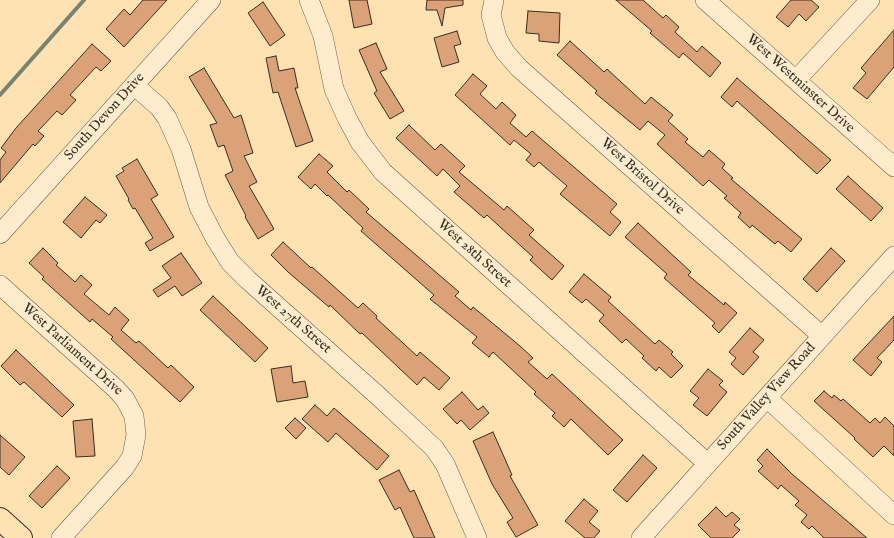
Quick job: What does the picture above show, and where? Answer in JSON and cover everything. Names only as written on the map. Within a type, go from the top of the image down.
[{"type":"main road","points":[[0,519],[21,538]]},
{"type":"street","name":"South Devon Drive","points":[[0,234],[211,0]]},
{"type":"street","name":"West 28th Street","points":[[309,0],[322,36],[334,89],[360,142],[383,172],[707,463]]},
{"type":"street","name":"West Bristol Drive","points":[[494,0],[491,15],[497,38],[505,52],[519,68],[822,336]]},
{"type":"street","name":"West Westminster Drive","points":[[705,0],[894,168]]},
{"type":"street","points":[[796,80],[870,0]]},
{"type":"street","name":"West 27th Street","points":[[134,85],[159,107],[167,118],[181,150],[199,207],[215,238],[230,262],[434,448],[445,464],[477,538]]},
{"type":"street","name":"South Valley View Road","points":[[642,538],[707,463],[894,256]]},
{"type":"street","name":"West Parliament Drive","points":[[0,285],[116,389],[125,399],[134,416],[136,435],[132,456],[125,467],[61,538]]},
{"type":"street","points":[[766,398],[891,507]]},
{"type":"building","points":[[143,0],[167,0],[124,47],[106,29],[124,9],[130,15]]},
{"type":"building","points":[[349,0],[367,0],[372,24],[354,28]]},
{"type":"building","points":[[427,0],[463,0],[463,5],[445,8],[442,26],[437,10],[426,10]]},
{"type":"building","points":[[616,0],[643,0],[663,18],[666,15],[679,27],[675,32],[697,52],[702,46],[721,63],[710,77],[683,53],[679,58],[650,33],[652,31]]},
{"type":"building","points":[[791,0],[811,0],[819,7],[806,21],[799,14],[788,27],[776,17]]},
{"type":"building","points":[[263,2],[285,35],[270,46],[248,13]]},
{"type":"building","points":[[528,11],[560,13],[559,43],[539,41],[539,34],[526,33]]},
{"type":"building","points":[[894,30],[894,67],[867,99],[853,88],[866,73],[861,68]]},
{"type":"building","points":[[457,31],[461,44],[454,46],[459,62],[442,67],[434,38]]},
{"type":"building","points":[[570,41],[604,72],[607,69],[645,104],[651,97],[673,115],[668,121],[688,139],[685,142],[703,157],[709,150],[725,164],[722,168],[733,178],[731,179],[802,239],[791,252],[778,241],[775,244],[752,225],[750,228],[738,217],[741,213],[724,198],[727,196],[709,180],[703,186],[657,144],[665,135],[648,121],[640,130],[595,93],[597,91],[557,55]]},
{"type":"building","points":[[376,43],[387,69],[380,72],[404,111],[390,119],[374,93],[377,91],[359,50]]},
{"type":"building","points":[[92,44],[111,61],[101,71],[96,67],[70,95],[76,100],[62,115],[57,111],[38,131],[44,136],[35,146],[33,144],[0,183],[0,160],[6,152],[1,148],[16,128]]},
{"type":"building","points":[[276,56],[279,71],[294,68],[298,88],[295,88],[313,141],[296,147],[278,92],[273,93],[266,58]]},
{"type":"building","points":[[204,68],[234,118],[241,115],[253,153],[244,156],[257,182],[249,186],[274,229],[258,239],[245,217],[246,216],[225,175],[233,171],[224,145],[218,147],[210,125],[217,123],[189,77]]},
{"type":"building","points":[[473,74],[487,86],[480,94],[496,109],[502,102],[516,115],[510,123],[526,137],[532,131],[617,204],[610,212],[621,222],[610,236],[560,194],[567,186],[539,162],[534,167],[526,160],[531,154],[514,140],[510,145],[455,95]]},
{"type":"building","points":[[737,78],[831,160],[817,174],[737,101],[732,107],[721,97]]},
{"type":"building","points":[[409,125],[435,150],[441,144],[465,166],[459,172],[504,210],[507,206],[534,230],[529,235],[564,266],[552,280],[530,260],[533,257],[487,215],[484,218],[454,192],[460,186],[443,169],[437,176],[396,138]]},
{"type":"building","points":[[319,154],[333,166],[327,172],[347,192],[349,190],[369,209],[366,212],[459,292],[455,296],[471,310],[473,307],[520,346],[533,358],[528,362],[547,379],[552,374],[623,440],[608,455],[571,419],[564,427],[552,416],[555,413],[534,394],[536,392],[493,352],[489,357],[472,343],[477,337],[430,299],[434,295],[361,231],[363,228],[328,195],[327,196],[315,184],[311,189],[298,177]]},
{"type":"building","points":[[137,159],[158,195],[151,199],[174,237],[150,251],[145,243],[153,238],[135,208],[133,209],[116,176],[124,171],[122,168]]},
{"type":"building","points":[[848,176],[883,208],[871,221],[836,189]]},
{"type":"building","points":[[85,197],[107,215],[100,223],[96,220],[81,238],[63,222]]},
{"type":"building","points":[[638,223],[691,272],[688,275],[724,305],[725,302],[737,313],[719,333],[712,326],[715,323],[664,278],[667,274],[625,237]]},
{"type":"building","points":[[283,242],[358,308],[363,303],[377,316],[376,318],[417,356],[420,352],[450,378],[439,390],[424,377],[417,385],[362,333],[360,334],[330,305],[329,307],[288,272],[271,255]]},
{"type":"building","points":[[43,248],[58,263],[56,265],[75,282],[81,275],[92,285],[84,294],[109,315],[115,307],[129,320],[121,330],[136,343],[139,341],[168,368],[171,365],[194,387],[180,402],[111,339],[113,337],[92,319],[90,322],[42,279],[44,277],[29,263]]},
{"type":"building","points":[[831,248],[845,261],[817,292],[803,279]]},
{"type":"building","points":[[181,253],[202,283],[182,296],[175,286],[158,297],[153,290],[171,278],[162,266]]},
{"type":"building","points":[[584,274],[611,297],[608,301],[655,344],[659,340],[673,352],[671,354],[683,366],[671,378],[659,367],[656,371],[642,358],[644,356],[626,339],[622,343],[599,321],[604,315],[586,299],[582,303],[569,292]]},
{"type":"building","points":[[213,296],[268,348],[255,362],[200,310]]},
{"type":"building","points":[[894,316],[894,340],[877,358],[882,362],[871,376],[853,360]]},
{"type":"building","points":[[750,328],[764,340],[753,352],[759,357],[743,375],[731,364],[736,358],[729,352]]},
{"type":"building","points":[[16,350],[74,405],[62,417],[24,382],[20,385],[1,366]]},
{"type":"building","points":[[291,366],[293,383],[305,381],[308,397],[277,402],[271,369]]},
{"type":"building","points":[[708,369],[723,381],[719,385],[727,392],[707,416],[693,405],[699,398],[690,391]]},
{"type":"building","points":[[824,391],[832,398],[834,395],[841,401],[843,399],[870,423],[875,418],[880,423],[885,417],[894,426],[894,456],[884,446],[873,457],[854,439],[855,438],[814,401]]},
{"type":"building","points":[[462,392],[478,410],[483,406],[489,413],[470,430],[461,420],[457,424],[443,409]]},
{"type":"building","points":[[315,405],[327,416],[334,408],[389,456],[377,470],[336,433],[328,442],[302,419]]},
{"type":"building","points":[[295,418],[306,428],[296,439],[285,428]]},
{"type":"building","points":[[92,419],[95,456],[76,457],[73,421]]},
{"type":"building","points":[[493,432],[512,475],[510,476],[538,525],[516,537],[507,522],[513,518],[492,484],[473,441]]},
{"type":"building","points":[[0,435],[25,457],[9,475],[0,467]]},
{"type":"building","points":[[767,449],[792,474],[867,538],[824,538],[812,526],[809,529],[801,522],[807,515],[795,505],[799,501],[781,485],[778,489],[758,471],[763,466],[757,460]]},
{"type":"building","points":[[643,455],[657,468],[627,502],[613,490]]},
{"type":"building","points":[[57,466],[70,478],[42,508],[29,496]]},
{"type":"building","points":[[399,470],[410,492],[414,490],[435,538],[414,538],[400,507],[395,510],[379,480]]},
{"type":"building","points":[[584,499],[598,511],[589,522],[600,531],[594,538],[585,538],[565,521]]},
{"type":"building","points":[[716,507],[726,517],[732,512],[740,519],[734,525],[740,530],[732,538],[711,538],[698,525]]},
{"type":"waterway","points":[[0,95],[84,0]]}]
